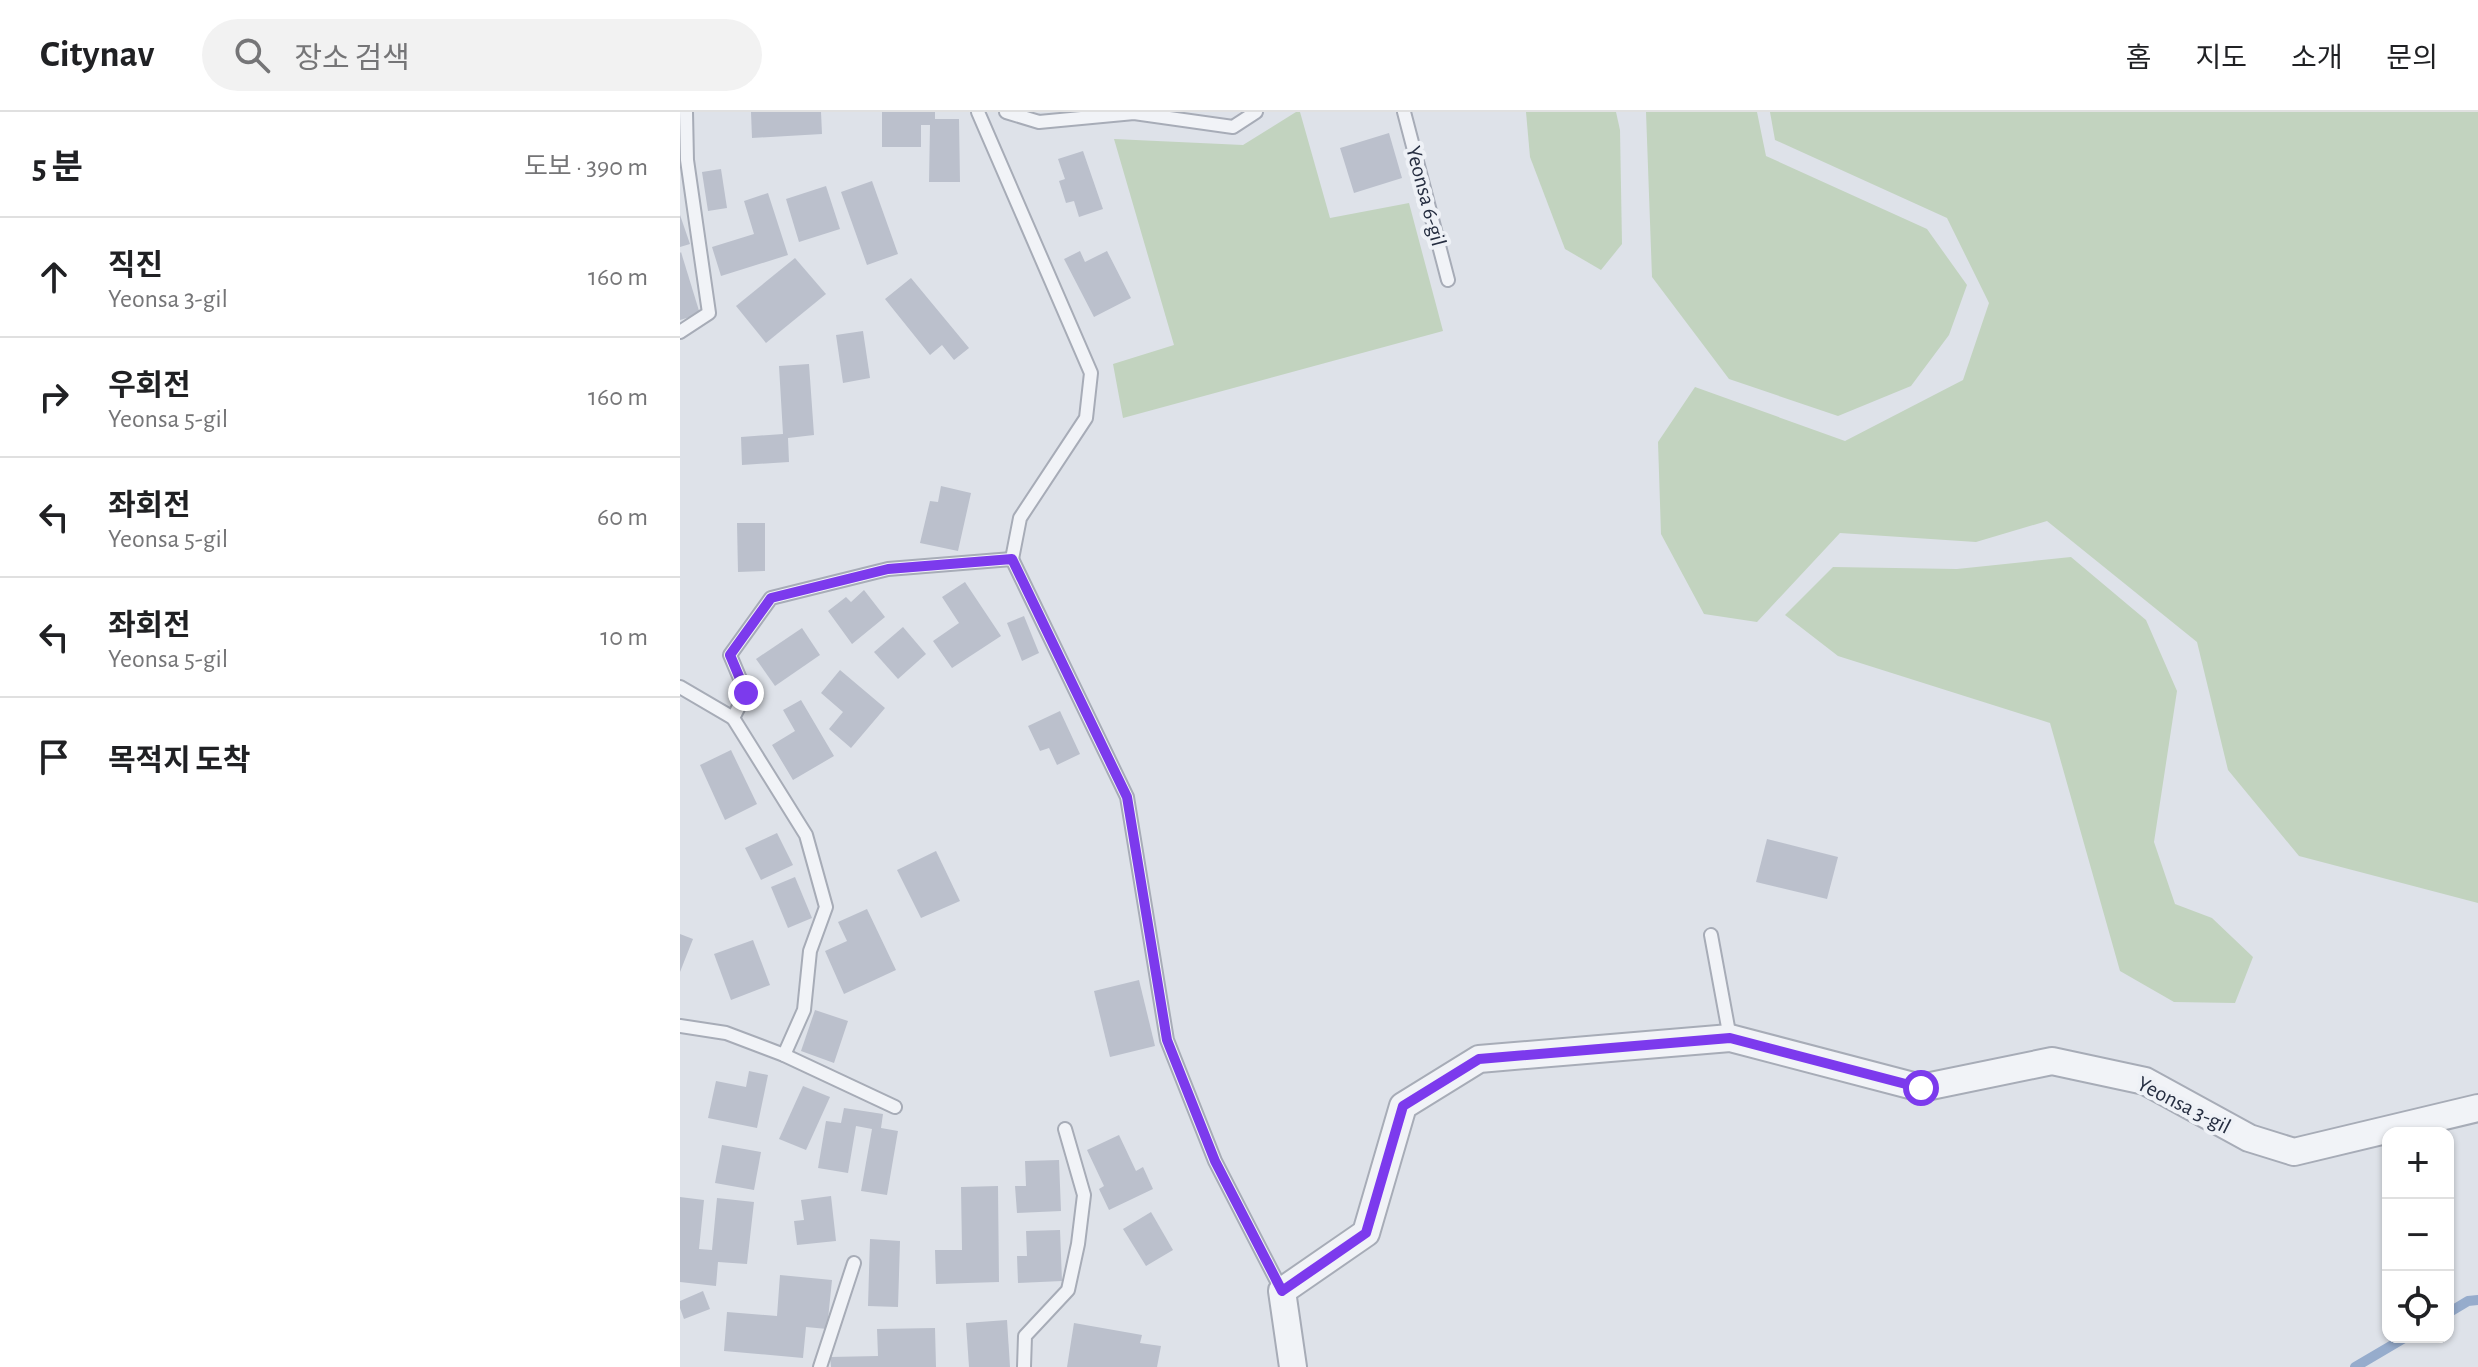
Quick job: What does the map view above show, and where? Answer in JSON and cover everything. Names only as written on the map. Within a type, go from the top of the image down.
[{"type":"street","name":"Yeonsa 3-gil","points":[[1282,1291],[1366,1233],[1403,1106],[1479,1059],[1730,1038],[1921,1088],[2052,1061],[2145,1081],[2249,1138],[2294,1152],[2478,1108]]},
{"type":"street","points":[[1282,1291],[1293,1367]]},
{"type":"lane","points":[[680,332],[709,313],[687,160],[686,112]]},
{"type":"lane","points":[[978,112],[1091,373],[1086,418],[1020,518],[1012,559],[1127,797],[1167,1040],[1215,1161],[1282,1291]]},
{"type":"lane","points":[[1006,112],[1039,122],[1134,113],[1233,127],[1256,112]]},
{"type":"lane","name":"Yeonsa 6-gil","points":[[1404,112],[1448,280]]},
{"type":"lane","points":[[733,718],[746,693],[730,655],[771,598],[888,569],[1012,559]]},
{"type":"lane","points":[[680,687],[733,718],[806,835],[826,907],[810,951],[804,1010],[784,1055]]},
{"type":"lane","points":[[1711,935],[1730,1038]]},
{"type":"lane","points":[[680,1026],[726,1033],[784,1055],[895,1107]]},
{"type":"lane","points":[[1024,1367],[1025,1336],[1068,1290],[1078,1244],[1084,1195],[1065,1129]]},
{"type":"lane","points":[[820,1367],[854,1263]]},
{"type":"green space","points":[[1300,112],[1330,218],[1409,203],[1443,331],[1123,418],[1113,364],[1174,345],[1114,139],[1243,145]]},
{"type":"green space","points":[[1526,112],[1616,112],[1620,130],[1622,244],[1601,270],[1565,249],[1530,157]]},
{"type":"green space","points":[[1646,112],[1757,112],[1766,156],[1927,229],[1967,285],[1949,335],[1911,386],[1838,416],[1729,379],[1652,277]]},
{"type":"green space","points":[[1770,112],[2478,112],[2478,903],[2299,856],[2228,770],[2197,642],[2047,521],[1976,542],[1840,533],[1757,622],[1704,614],[1661,534],[1658,442],[1695,387],[1845,441],[1963,380],[1989,303],[1947,218],[1775,140]]},
{"type":"green space","points":[[2071,557],[2146,620],[2177,691],[2154,842],[2175,904],[2212,918],[2253,957],[2235,1003],[2174,1002],[2120,971],[2050,723],[1838,656],[1785,615],[1833,567],[1957,569]]},
{"type":"building","points":[[751,112],[821,112],[822,134],[752,138]]},
{"type":"building","points":[[882,112],[935,112],[935,119],[959,119],[960,182],[929,182],[930,125],[921,125],[921,147],[882,147]]},
{"type":"building","points":[[1389,133],[1402,178],[1354,193],[1340,148]]},
{"type":"building","points":[[1083,151],[1103,209],[1079,217],[1074,201],[1066,203],[1059,181],[1065,179],[1058,159]]},
{"type":"building","points":[[721,169],[727,208],[708,211],[702,172]]},
{"type":"building","points":[[872,181],[898,254],[867,265],[841,192]]},
{"type":"building","points":[[826,186],[840,229],[799,242],[786,199]]},
{"type":"building","points":[[768,193],[788,255],[721,276],[712,247],[754,234],[744,201]]},
{"type":"building","points":[[680,215],[690,244],[680,247]]},
{"type":"building","points":[[1080,251],[1085,262],[1107,251],[1131,298],[1094,317],[1064,259]]},
{"type":"building","points":[[680,253],[700,314],[680,320]]},
{"type":"building","points":[[795,258],[826,294],[766,343],[736,306]]},
{"type":"building","points":[[911,278],[969,348],[954,360],[942,345],[930,355],[885,299]]},
{"type":"building","points":[[863,331],[870,378],[843,383],[836,335]]},
{"type":"building","points":[[809,364],[814,435],[788,438],[789,462],[742,465],[741,437],[783,434],[779,366]]},
{"type":"building","points":[[941,486],[971,493],[958,551],[920,543],[930,501],[938,502]]},
{"type":"building","points":[[737,523],[765,523],[765,571],[738,572]]},
{"type":"building","points":[[965,582],[1001,636],[952,668],[933,641],[959,623],[942,597]]},
{"type":"building","points":[[864,590],[885,617],[852,644],[828,611],[846,597],[851,602]]},
{"type":"building","points":[[1024,616],[1039,653],[1022,661],[1007,623]]},
{"type":"building","points":[[903,627],[926,654],[898,679],[874,652]]},
{"type":"building","points":[[802,628],[820,655],[775,686],[756,659]]},
{"type":"building","points":[[840,670],[885,708],[851,748],[829,729],[843,712],[821,693]]},
{"type":"building","points":[[801,700],[834,756],[793,780],[772,745],[795,731],[783,710]]},
{"type":"building","points":[[1060,711],[1080,754],[1057,765],[1049,748],[1040,751],[1028,726]]},
{"type":"building","points":[[731,750],[757,804],[725,820],[700,765]]},
{"type":"building","points":[[777,833],[793,865],[761,880],[745,848]]},
{"type":"building","points":[[1767,839],[1838,857],[1827,899],[1756,882]]},
{"type":"building","points":[[936,851],[960,901],[921,918],[897,870]]},
{"type":"building","points":[[795,877],[812,918],[788,928],[771,887]]},
{"type":"building","points":[[867,909],[896,970],[844,994],[825,951],[847,941],[838,922]]},
{"type":"building","points":[[680,934],[693,939],[680,972]]},
{"type":"building","points":[[753,940],[770,985],[731,1000],[714,954]]},
{"type":"building","points":[[1139,980],[1155,1046],[1110,1057],[1094,991]]},
{"type":"building","points":[[815,1010],[848,1021],[834,1063],[801,1051]]},
{"type":"building","points":[[749,1071],[768,1075],[757,1128],[708,1118],[716,1081],[746,1087]]},
{"type":"building","points":[[803,1086],[830,1097],[806,1150],[779,1139]]},
{"type":"building","points":[[844,1108],[883,1114],[881,1128],[898,1131],[887,1195],[861,1191],[872,1129],[856,1126],[848,1173],[818,1168],[826,1121],[841,1123]]},
{"type":"building","points":[[1119,1135],[1136,1171],[1143,1167],[1153,1189],[1109,1210],[1099,1189],[1104,1186],[1087,1150]]},
{"type":"building","points":[[722,1145],[761,1152],[754,1190],[715,1183]]},
{"type":"building","points":[[1059,1160],[1061,1211],[1017,1213],[1015,1186],[1026,1186],[1025,1161]]},
{"type":"building","points":[[998,1186],[999,1282],[936,1284],[935,1250],[962,1250],[961,1187]]},
{"type":"building","points":[[831,1196],[836,1241],[797,1245],[794,1221],[804,1220],[801,1200]]},
{"type":"building","points":[[680,1197],[704,1200],[699,1249],[712,1250],[717,1198],[754,1202],[747,1264],[718,1262],[716,1286],[680,1282]]},
{"type":"building","points":[[1151,1212],[1173,1250],[1146,1266],[1123,1229]]},
{"type":"building","points":[[1060,1230],[1062,1281],[1018,1283],[1017,1256],[1027,1256],[1026,1231]]},
{"type":"building","points":[[870,1239],[900,1241],[898,1307],[868,1306]]},
{"type":"building","points":[[780,1275],[832,1280],[827,1329],[806,1327],[803,1358],[724,1351],[727,1312],[777,1316]]},
{"type":"building","points":[[703,1291],[710,1309],[684,1319],[680,1301]]},
{"type":"building","points":[[1007,1320],[1010,1367],[969,1367],[966,1323]]},
{"type":"building","points":[[1074,1323],[1142,1335],[1140,1343],[1161,1346],[1157,1367],[1067,1367]]},
{"type":"building","points":[[935,1328],[936,1367],[831,1367],[830,1357],[878,1356],[877,1329]]},
{"type":"waterway","points":[[2454,1309],[2468,1301],[2478,1300]]},
{"type":"waterway","points":[[2355,1367],[2396,1343]]},
{"type":"route","points":[[746,693],[730,655],[771,598],[888,569],[1012,559],[1127,797],[1167,1040],[1215,1161],[1282,1291],[1366,1233],[1403,1106],[1479,1059],[1730,1038],[1921,1088]]}]
